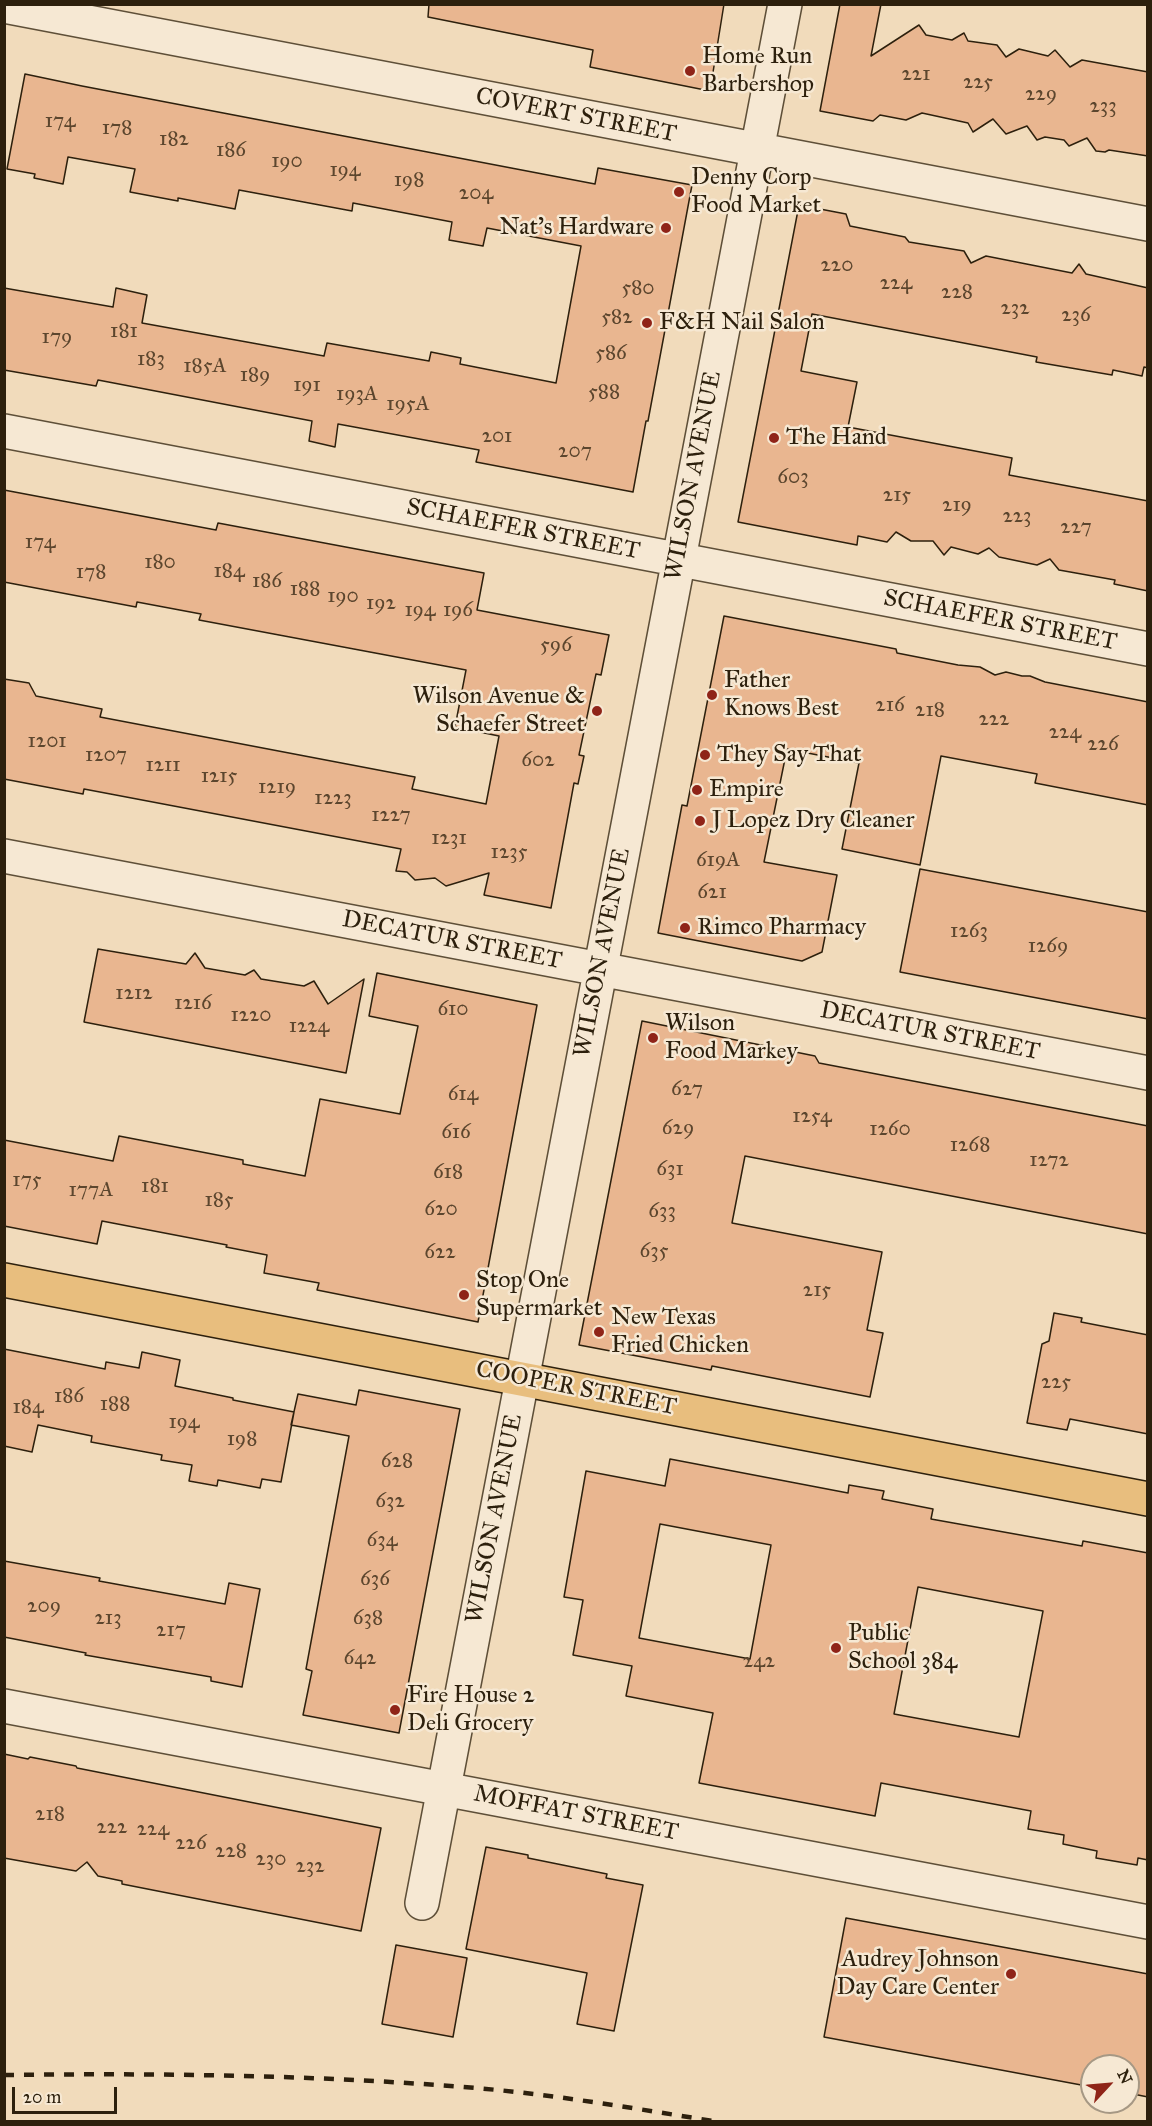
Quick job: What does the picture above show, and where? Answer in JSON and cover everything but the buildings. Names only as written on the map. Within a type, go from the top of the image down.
[{"type":"main road","name":"COOPER STREET","points":[[4,1280],[1148,1499]]},
{"type":"street","name":"WILSON AVENUE","points":[[422,1903],[785,4]]},
{"type":"street","name":"COVERT STREET","points":[[4,6],[1148,224]]},
{"type":"street","name":"SCHAEFER STREET","points":[[4,431],[1148,649]]},
{"type":"street","name":"DECATUR STREET","points":[[4,856],[1148,1073]]},
{"type":"street","name":"MOFFAT STREET","points":[[4,1706],[1148,1922]]},
{"type":"railway","points":[[4,2075],[122,2074],[358,2080],[537,2094],[719,2122]]},
{"type":"place","name":"Home Run Barbershop","points":[[690,71]]},
{"type":"place","name":"Denny Corp Food Market","points":[[679,192]]},
{"type":"place","name":"Nat's Hardware","points":[[666,228]]},
{"type":"place","name":"F&H Nail Salon","points":[[647,323]]},
{"type":"place","name":"The Hand","points":[[774,438]]},
{"type":"place","name":"Father Knows Best","points":[[712,695]]},
{"type":"place","name":"Wilson Avenue & Schaefer Street","points":[[597,711]]},
{"type":"place","name":"They Say That","points":[[705,755]]},
{"type":"place","name":"Empire","points":[[697,790]]},
{"type":"place","name":"J Lopez Dry Cleaner","points":[[700,821]]},
{"type":"place","name":"Rimco Pharmacy","points":[[685,928]]},
{"type":"place","name":"Wilson Food Markey","points":[[653,1038]]},
{"type":"place","name":"Stop One Supermarket","points":[[464,1295]]},
{"type":"place","name":"New Texas Fried Chicken","points":[[599,1332]]},
{"type":"place","name":"Public School 384","points":[[836,1648]]},
{"type":"place","name":"Fire House 2 Deli Grocery","points":[[395,1710]]},
{"type":"place","name":"Audrey Johnson Day Care Center","points":[[1011,1974]]}]
